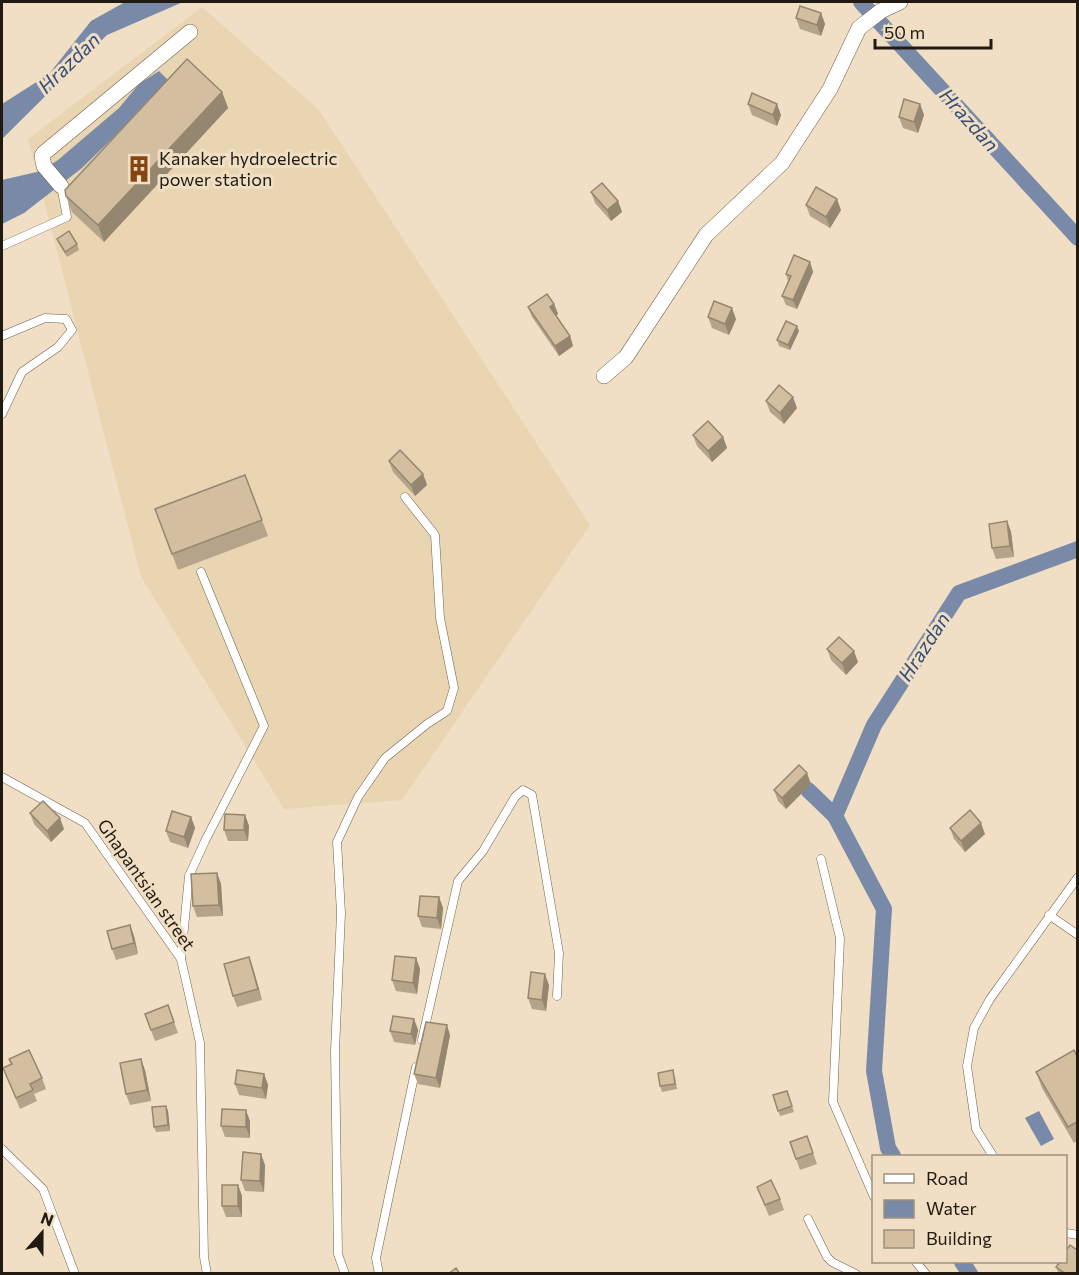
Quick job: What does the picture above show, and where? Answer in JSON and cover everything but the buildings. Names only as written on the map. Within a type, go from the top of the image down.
[{"type":"street","points":[[604,376],[626,357],[706,235],[782,163],[830,89],[859,28],[881,11],[900,2]]},
{"type":"street","points":[[61,186],[44,166],[42,156],[44,153],[190,32]]},
{"type":"lane","points":[[2,246],[67,217],[61,186]]},
{"type":"lane","points":[[2,336],[45,318],[66,319],[72,330],[58,347],[22,372],[2,414]]},
{"type":"lane","points":[[345,1274],[338,1254],[335,1051],[341,913],[337,842],[358,797],[386,758],[447,711],[454,688],[440,618],[435,535],[405,497]]},
{"type":"lane","points":[[181,959],[189,876],[264,726],[201,572]]},
{"type":"lane","name":"Ghapantsian street","points":[[2,777],[85,823],[181,959],[200,1043],[204,1257],[207,1274]]},
{"type":"lane","points":[[421,1044],[458,881],[483,850],[515,797],[524,790],[532,795],[559,953],[557,996]]},
{"type":"lane","points":[[821,859],[840,938],[833,1102],[872,1195]]},
{"type":"lane","points":[[992,1155],[976,1129],[967,1066],[974,1028],[990,999],[1077,877]]},
{"type":"lane","points":[[1049,915],[1077,935]]},
{"type":"lane","points":[[379,1274],[376,1258],[418,1056]]},
{"type":"lane","points":[[2,1149],[43,1189],[75,1274]]},
{"type":"lane","points":[[808,1219],[827,1257],[856,1274]]},
{"type":"shaded area","points":[[202,7],[319,110],[590,525],[402,800],[284,809],[141,577],[28,139]]},
{"type":"water","name":"Hrazdan","points":[[125,2],[183,2],[107,35],[2,139],[2,104],[49,74],[91,21]]},
{"type":"water","name":"Hrazdan","points":[[159,71],[168,80],[82,168],[24,213],[2,224],[2,180],[41,171],[58,160],[119,108],[139,84]]},
{"type":"water","points":[[1039,1111],[1054,1139],[1041,1146],[1025,1118]]},
{"type":"waterway","name":"Hrazdan","points":[[861,2],[1078,238]]},
{"type":"waterway","name":"Hrazdan","points":[[835,816],[874,725],[959,593],[1078,549]]},
{"type":"waterway","points":[[808,790],[835,816],[884,909],[874,1071],[888,1148],[892,1155]]},
{"type":"waterway","points":[[963,1263],[970,1274]]},
{"type":"place","name":"Kanaker hydroelectric power station","points":[[139,169]]}]
